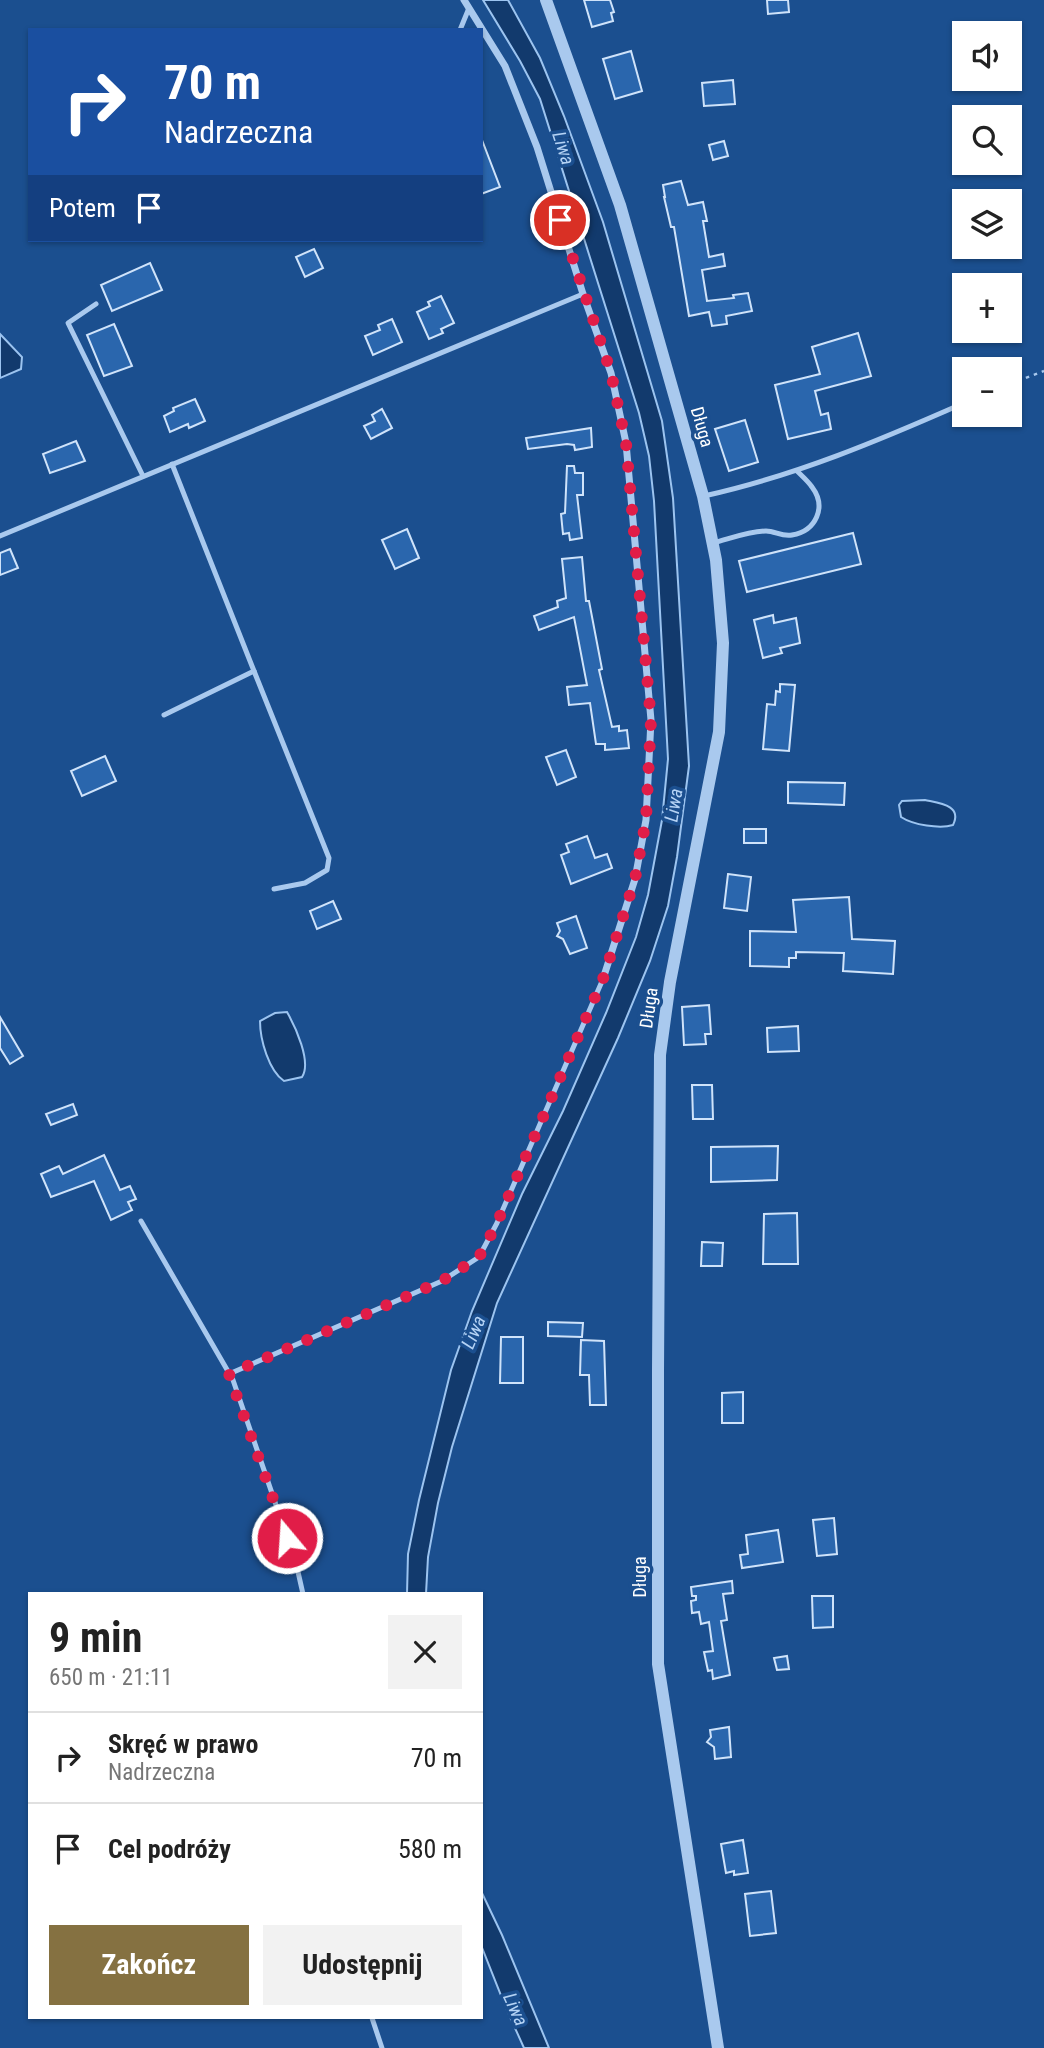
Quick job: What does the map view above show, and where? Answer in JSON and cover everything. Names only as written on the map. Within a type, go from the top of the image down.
[{"type":"street","points":[[464,0],[481,28]]},
{"type":"street","name":"Długa","points":[[546,0],[620,205],[704,496],[713,543],[723,643],[719,732],[670,982],[660,1055],[658,1664],[718,2048]]},
{"type":"street","points":[[483,31],[505,66],[537,147],[611,373],[626,443],[651,720],[646,820],[635,879],[603,979]]},
{"type":"lane","points":[[461,28],[469,8]]},
{"type":"lane","points":[[0,536],[583,294]]},
{"type":"lane","points":[[96,304],[68,323],[143,476]]},
{"type":"lane","points":[[704,496],[747,487],[797,471],[952,408]]},
{"type":"lane","points":[[172,464],[329,858],[327,870],[305,883],[274,889]]},
{"type":"lane","points":[[713,543],[768,531],[780,536],[793,535],[811,527],[816,520],[820,503],[813,488],[797,471]]},
{"type":"lane","points":[[164,715],[254,671]]},
{"type":"lane","points":[[229,1374],[442,1281],[479,1257],[503,1211],[603,979]]},
{"type":"lane","points":[[141,1221],[229,1374],[271,1488],[296,1563],[303,1592]]},
{"type":"lane","points":[[372,2019],[382,2048]]},
{"type":"path","points":[[1022,379],[1044,371]]},
{"type":"water","name":"Liwa","points":[[483,0],[508,0],[540,58],[603,222],[662,421],[673,498],[689,766],[668,906],[650,961],[618,1038],[497,1303],[452,1447],[438,1503],[428,1557],[426,1592],[407,1592],[408,1554],[451,1370],[472,1311],[522,1194],[563,1111],[606,1013],[636,937],[648,895],[662,820],[668,759],[654,501],[649,456],[639,413],[540,99]]},
{"type":"water","points":[[0,334],[22,357],[21,369],[0,378]]},
{"type":"water","points":[[925,800],[952,809],[955,813],[953,825],[927,825],[901,817],[899,805],[902,801]]},
{"type":"water","points":[[287,1012],[301,1044],[305,1070],[302,1077],[284,1081],[274,1070],[266,1054],[260,1021],[275,1013]]},
{"type":"water","name":"Liwa","points":[[483,1895],[549,2048],[524,2048],[483,1950]]},
{"type":"building","points":[[584,0],[610,0],[614,12],[611,13],[613,21],[592,27]]},
{"type":"building","points":[[767,0],[788,0],[789,12],[768,14]]},
{"type":"building","points":[[631,51],[642,91],[615,99],[603,59]]},
{"type":"building","points":[[733,80],[735,104],[704,106],[702,83]]},
{"type":"building","points":[[724,141],[728,156],[713,160],[709,145]]},
{"type":"building","points":[[483,143],[500,187],[483,193]]},
{"type":"building","points":[[681,181],[688,205],[703,202],[709,257],[723,254],[725,266],[702,270],[707,301],[734,298],[733,295],[748,293],[752,311],[726,316],[727,324],[712,326],[709,312],[689,316],[674,227],[671,227],[663,185]]},
{"type":"building","points":[[314,249],[323,268],[305,277],[296,257]]},
{"type":"building","points":[[150,263],[162,290],[112,311],[101,285]]},
{"type":"building","points":[[441,296],[454,323],[441,329],[443,333],[429,339],[417,312],[430,306],[428,302]]},
{"type":"building","points":[[392,319],[402,342],[373,355],[365,336],[380,330],[378,325]]},
{"type":"building","points":[[114,324],[132,366],[104,376],[87,335]]},
{"type":"building","points":[[858,333],[871,376],[815,391],[821,415],[828,413],[831,429],[788,439],[775,385],[820,374],[812,347]]},
{"type":"building","points":[[195,399],[205,421],[189,428],[188,424],[170,432],[164,416],[174,411],[173,408]]},
{"type":"building","points":[[382,409],[392,428],[371,439],[364,426],[375,421],[372,415]]},
{"type":"building","points":[[745,420],[758,462],[729,471],[715,429]]},
{"type":"building","points":[[591,428],[592,447],[575,450],[574,445],[567,444],[528,449],[526,438]]},
{"type":"building","points":[[76,441],[85,461],[50,473],[43,454]]},
{"type":"building","points":[[567,466],[574,466],[575,473],[583,473],[583,495],[577,495],[582,538],[570,540],[569,533],[563,534],[561,514],[565,513]]},
{"type":"building","points":[[407,529],[419,558],[395,569],[382,540]]},
{"type":"building","points":[[853,533],[861,564],[747,592],[739,561]]},
{"type":"building","points":[[10,549],[18,568],[0,575],[0,553]]},
{"type":"building","points":[[582,557],[586,601],[589,601],[602,669],[599,670],[612,727],[619,726],[619,731],[627,730],[629,748],[605,750],[605,744],[596,744],[590,703],[569,705],[567,687],[587,685],[574,617],[539,630],[534,616],[558,607],[557,601],[566,598],[562,559]]},
{"type":"building","points":[[773,615],[774,623],[796,618],[800,643],[780,648],[782,653],[763,658],[754,620]]},
{"type":"building","points":[[780,684],[795,685],[789,751],[763,749],[767,704],[775,705],[776,691],[780,692]]},
{"type":"building","points":[[566,750],[576,777],[557,785],[546,757]]},
{"type":"building","points":[[105,756],[116,781],[82,796],[71,771]]},
{"type":"building","points":[[788,782],[845,783],[844,805],[788,803]]},
{"type":"building","points":[[744,829],[766,829],[766,843],[744,843]]},
{"type":"building","points":[[587,836],[595,858],[607,854],[612,868],[571,884],[561,855],[569,852],[566,844]]},
{"type":"building","points":[[728,874],[751,877],[747,911],[724,908]]},
{"type":"building","points":[[849,897],[852,939],[895,941],[893,974],[843,971],[844,953],[796,952],[796,958],[789,958],[789,967],[750,966],[750,931],[796,932],[793,900]]},
{"type":"building","points":[[333,901],[341,919],[317,929],[310,911]]},
{"type":"building","points":[[576,916],[587,948],[570,954],[563,939],[557,936],[560,931],[557,923]]},
{"type":"building","points":[[709,1005],[711,1034],[705,1034],[706,1044],[684,1045],[682,1007]]},
{"type":"building","points":[[0,1017],[23,1056],[10,1064],[0,1048]]},
{"type":"building","points":[[798,1026],[799,1051],[768,1052],[767,1028]]},
{"type":"building","points":[[692,1085],[712,1085],[713,1119],[693,1119]]},
{"type":"building","points":[[73,1104],[77,1115],[51,1125],[46,1114]]},
{"type":"building","points":[[778,1146],[777,1180],[711,1182],[711,1147]]},
{"type":"building","points":[[104,1155],[120,1190],[130,1186],[136,1199],[128,1202],[132,1210],[111,1220],[94,1181],[51,1197],[41,1174],[59,1166],[63,1174]]},
{"type":"building","points":[[797,1213],[798,1264],[763,1264],[764,1214]]},
{"type":"building","points":[[702,1242],[723,1243],[722,1266],[701,1266]]},
{"type":"building","points":[[548,1322],[583,1323],[582,1337],[548,1336]]},
{"type":"building","points":[[501,1337],[523,1337],[523,1383],[500,1383]]},
{"type":"building","points":[[581,1340],[604,1341],[606,1405],[590,1405],[589,1375],[580,1375]]},
{"type":"building","points":[[743,1392],[743,1423],[722,1423],[722,1393]]},
{"type":"building","points":[[834,1518],[837,1554],[817,1556],[813,1520]]},
{"type":"building","points":[[778,1530],[783,1562],[742,1568],[740,1555],[748,1554],[746,1535]]},
{"type":"building","points":[[732,1581],[733,1593],[723,1594],[727,1620],[721,1621],[730,1675],[713,1679],[712,1670],[708,1671],[704,1652],[713,1651],[709,1622],[701,1624],[699,1612],[692,1613],[691,1601],[696,1600],[696,1596],[692,1596],[691,1587]]},
{"type":"building","points":[[812,1596],[833,1596],[833,1627],[813,1628]]},
{"type":"building","points":[[787,1656],[789,1669],[777,1670],[774,1658]]},
{"type":"building","points":[[729,1727],[731,1757],[715,1759],[714,1747],[707,1742],[711,1737],[710,1730]]},
{"type":"building","points":[[743,1840],[748,1873],[726,1873],[721,1844]]},
{"type":"building","points":[[771,1891],[776,1933],[750,1936],[745,1894]]},
{"type":"route","points":[[287,1538],[229,1374],[442,1281],[479,1257],[497,1223],[603,979],[635,879],[646,820],[651,720],[626,443],[611,373],[560,220]]}]
